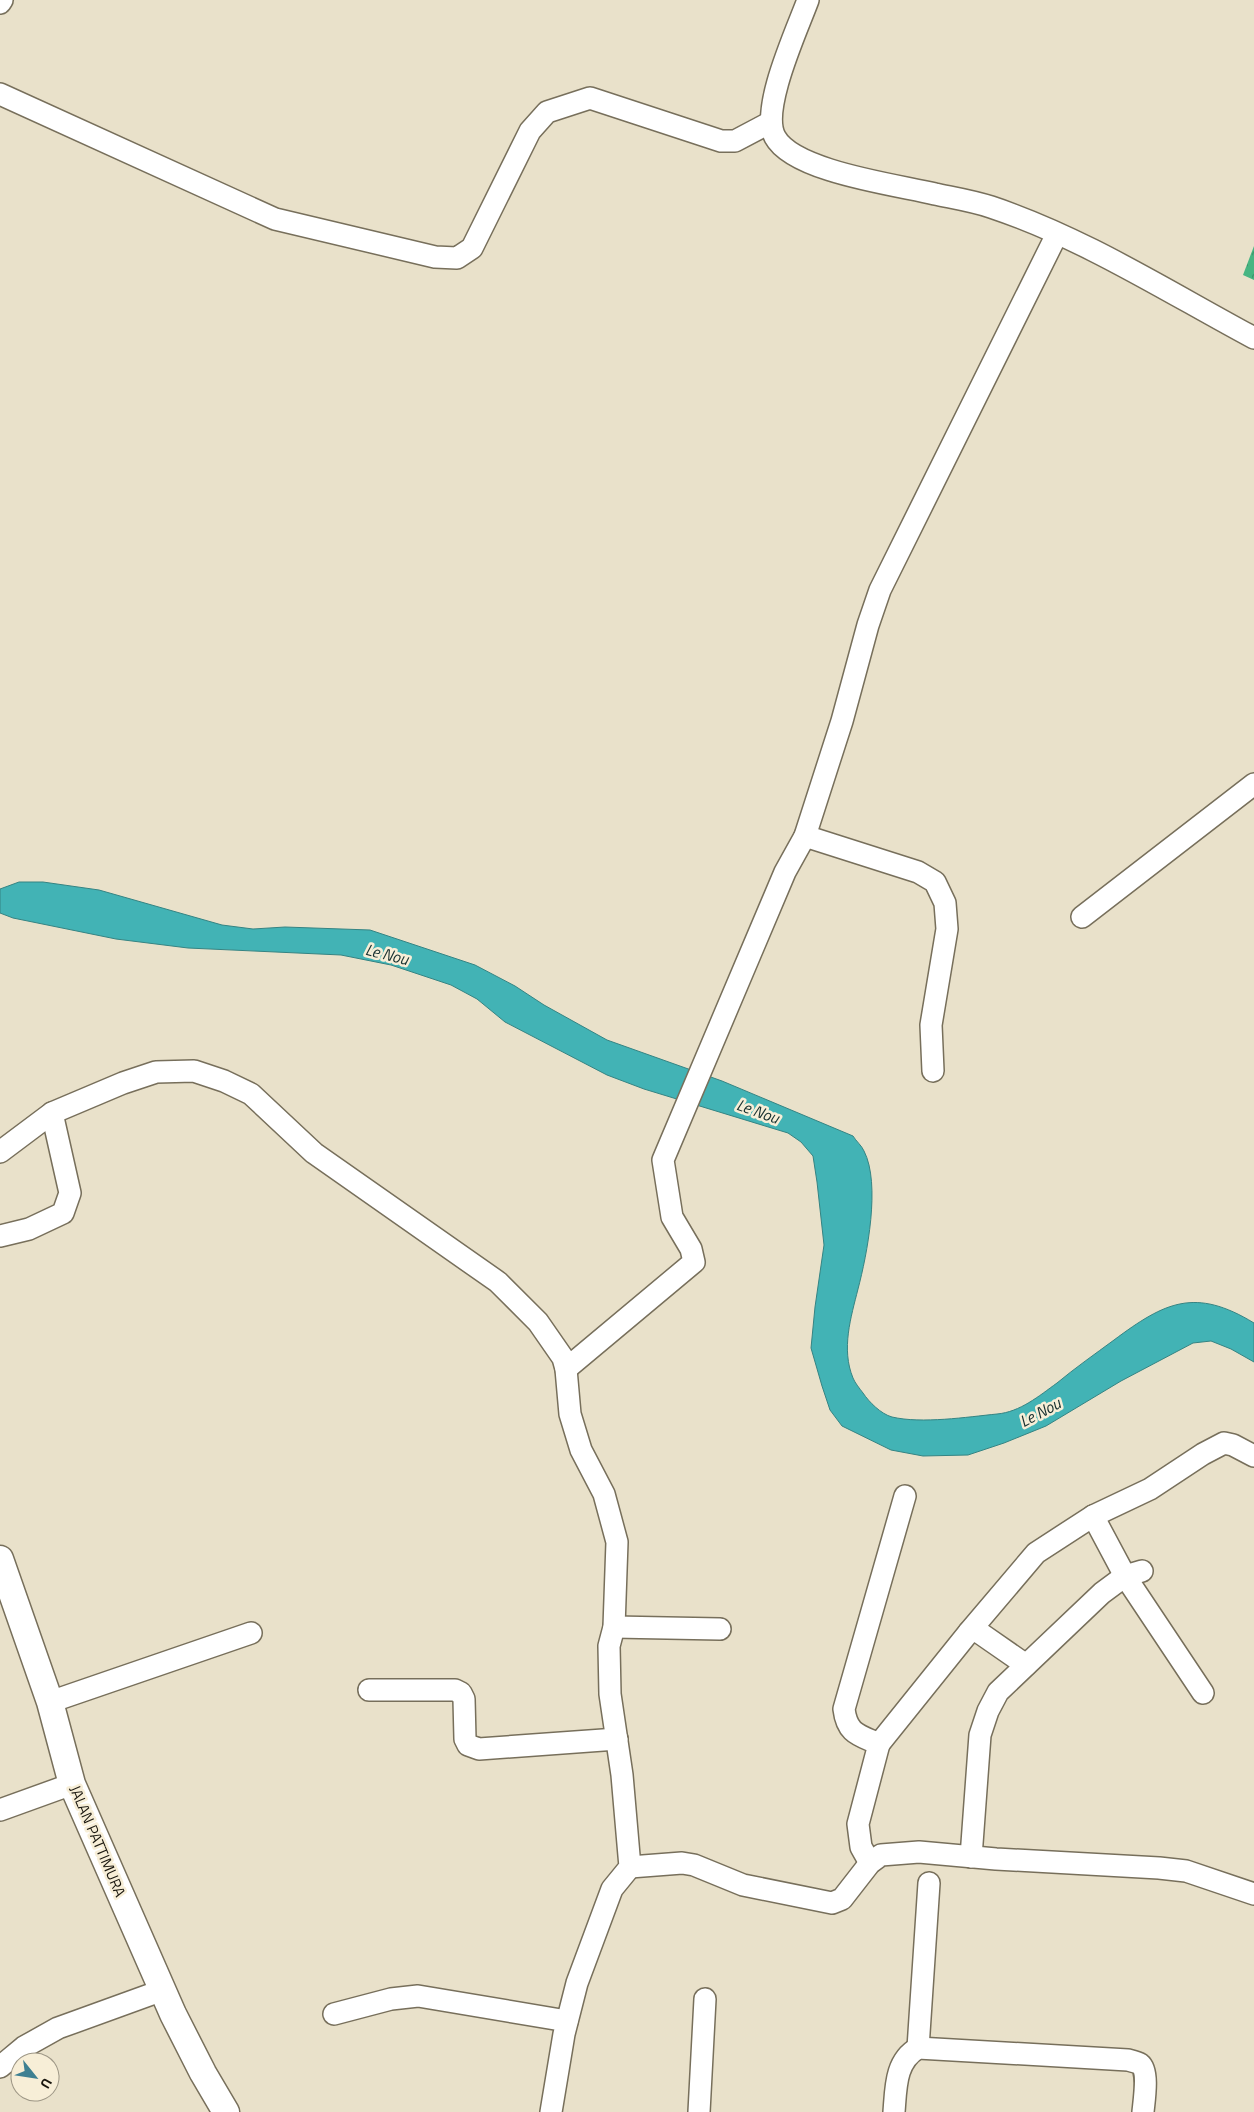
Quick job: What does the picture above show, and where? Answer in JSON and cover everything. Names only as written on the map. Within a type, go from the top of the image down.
[{"type":"main road","name":"JALAN PATTIMURA","points":[[0,1558],[50,1702],[72,1784],[163,1990],[203,2073],[226,2112]]},
{"type":"street","points":[[808,0],[774,93],[771,122],[775,136],[783,147],[802,160],[845,174],[990,207],[1057,234],[1108,258],[1254,338]]},
{"type":"street","points":[[0,94],[275,219],[435,257],[457,258],[472,248],[530,131],[547,112],[590,98],[721,141],[735,141],[771,122]]},
{"type":"street","points":[[566,1369],[694,1262],[691,1249],[672,1217],[663,1160],[785,872],[805,836],[816,795],[842,721],[868,625],[880,590],[1057,234]]},
{"type":"street","points":[[1082,917],[1254,784]]},
{"type":"street","points":[[805,836],[918,872],[935,882],[945,903],[946,928],[931,1025],[933,1071]]},
{"type":"street","points":[[0,1152],[52,1113],[122,1083],[156,1072],[194,1071],[224,1081],[251,1094],[314,1153],[498,1282],[538,1322],[563,1358],[566,1369],[570,1414],[581,1450],[604,1494],[618,1542],[614,1627],[609,1646],[610,1694],[622,1775],[630,1867],[612,1889],[577,1983],[567,2021],[552,2112]]},
{"type":"street","points":[[0,1236],[28,1229],[63,1213],[68,1202],[70,1193],[52,1113]]},
{"type":"street","points":[[870,1862],[861,1847],[858,1824],[880,1744],[969,1632],[1036,1553],[1093,1516],[1150,1489],[1203,1454],[1224,1443],[1233,1445],[1254,1456]]},
{"type":"street","points":[[880,1744],[853,1732],[846,1723],[844,1709],[905,1496]]},
{"type":"street","points":[[1093,1516],[1133,1574],[1203,1693]]},
{"type":"street","points":[[972,1857],[980,1735],[988,1711],[998,1692],[1102,1593],[1133,1574]]},
{"type":"street","points":[[614,1627],[720,1630]]},
{"type":"street","points":[[969,1632],[977,1631],[1026,1665]]},
{"type":"street","points":[[50,1702],[251,1633]]},
{"type":"street","points":[[369,1690],[456,1690],[464,1699],[465,1739],[468,1745],[479,1749],[617,1739]]},
{"type":"street","points":[[0,1810],[72,1784]]},
{"type":"street","points":[[630,1867],[682,1863],[694,1865],[743,1886],[832,1903],[842,1899],[870,1862],[880,1855],[919,1852],[1186,1871],[1218,1880],[1254,1894]]},
{"type":"street","points":[[918,2048],[929,1882]]},
{"type":"street","points":[[0,2067],[24,2047],[58,2028],[163,1990]]},
{"type":"street","points":[[334,2014],[391,2000],[418,1996],[567,2021]]},
{"type":"street","points":[[698,2112],[705,1999]]},
{"type":"street","points":[[894,2112],[900,2068],[911,2052],[918,2048],[1128,2060],[1139,2063],[1143,2068],[1146,2078],[1143,2112]]},
{"type":"green space","points":[[1254,246],[1254,280],[1243,275]]},
{"type":"water","name":"Le Nou","points":[[19,882],[43,882],[99,890],[222,925],[253,929],[285,927],[370,930],[475,965],[515,986],[544,1005],[607,1040],[722,1081],[853,1136],[863,1149],[869,1165],[872,1182],[872,1200],[871,1220],[862,1275],[848,1333],[849,1367],[856,1384],[872,1404],[892,1417],[930,1420],[997,1414],[1014,1410],[1029,1403],[1149,1316],[1165,1308],[1181,1304],[1214,1305],[1254,1323],[1254,1362],[1231,1349],[1211,1341],[1193,1343],[1121,1381],[1046,1426],[1004,1443],[968,1455],[923,1456],[891,1450],[842,1426],[830,1410],[822,1386],[811,1348],[824,1245],[817,1182],[813,1156],[801,1142],[788,1133],[644,1089],[607,1075],[505,1022],[477,999],[451,985],[391,965],[341,955],[188,948],[116,939],[13,918],[0,913],[0,889]]}]
